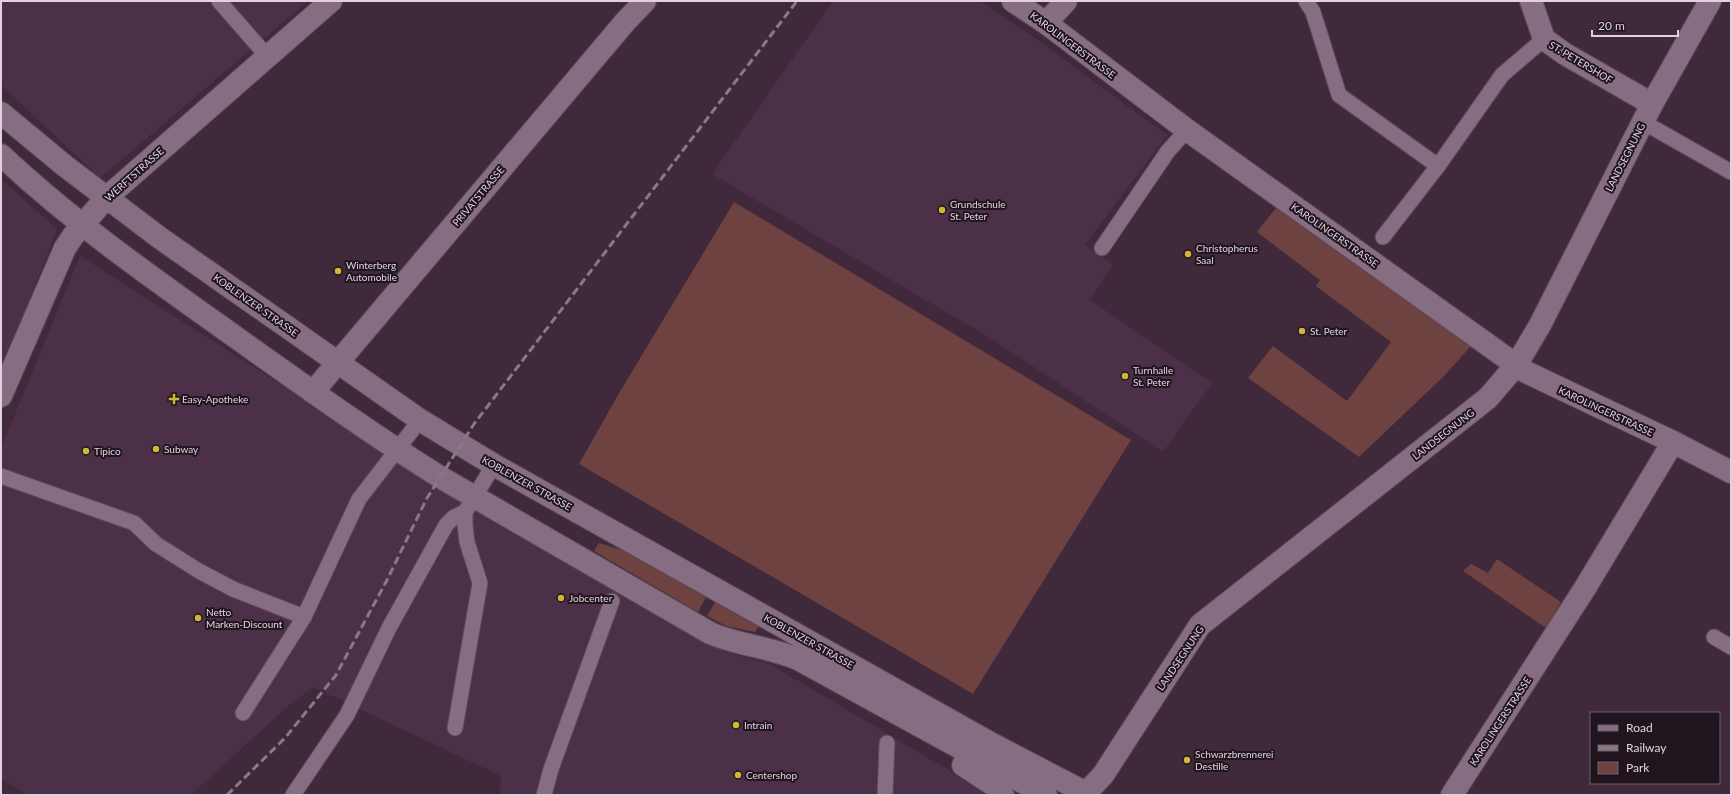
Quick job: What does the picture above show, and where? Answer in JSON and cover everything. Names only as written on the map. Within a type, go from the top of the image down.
[{"type":"street","name":"WERFTSTRASSE","points":[[2,388],[57,263],[69,242],[82,225],[106,198],[331,1]]},
{"type":"street","name":"PRIVATSTRASSE","points":[[313,392],[625,22],[645,1]]},
{"type":"street","name":"KAROLINGERSTRASSE","points":[[1013,1],[1046,23],[1187,130],[1517,364],[1526,372],[1673,442],[1731,472]]},
{"type":"street","points":[[1046,23],[1066,1]]},
{"type":"street","name":"ST. PETERSHOF","points":[[1531,1],[1544,39],[1647,113]]},
{"type":"street","name":"LANDSEGNUNG","points":[[1085,795],[1103,775],[1200,625],[1488,398],[1517,364],[1540,325],[1647,113],[1710,1]]},
{"type":"street","name":"KOBLENZER STRASSE","points":[[1,113],[65,166],[160,238],[420,420],[494,465],[1085,795]]},
{"type":"street","name":"KOBLENZER STRASSE","points":[[1,155],[40,191],[138,268],[397,450],[470,505],[710,633],[724,639],[771,650],[798,659],[1046,795]]},
{"type":"street","name":"KAROLINGERSTRASSE","points":[[1452,795],[1522,687],[1673,442]]},
{"type":"street","points":[[926,730],[955,758],[987,780],[1003,795]]},
{"type":"lane","points":[[219,1],[267,56]]},
{"type":"lane","points":[[1306,1],[1314,12],[1339,95],[1438,166]]},
{"type":"lane","points":[[1383,237],[1438,166],[1502,75],[1544,39]]},
{"type":"lane","points":[[1647,113],[1731,172]]},
{"type":"lane","points":[[1102,248],[1168,151],[1187,130]]},
{"type":"lane","points":[[243,713],[304,617],[359,499],[420,420]]},
{"type":"lane","points":[[455,728],[480,583],[467,542],[465,525],[470,505],[494,465]]},
{"type":"lane","points":[[1,476],[134,523],[156,544],[199,571],[233,589],[304,617]]},
{"type":"lane","points":[[293,795],[347,715],[389,628],[446,525],[470,505]]},
{"type":"lane","points":[[544,795],[551,769],[612,601]]},
{"type":"lane","points":[[1714,637],[1731,647]]},
{"type":"lane","points":[[885,795],[887,743]]},
{"type":"shaded area","points":[[1,1],[308,1],[100,178],[1,85]]},
{"type":"shaded area","name":"Grundschule St. Peter","points":[[833,1],[980,1],[1035,38],[1167,135],[1085,245],[1113,265],[1090,300],[1212,383],[1163,452],[990,338],[712,174]]},
{"type":"shaded area","points":[[1,179],[57,229],[1,374]]},
{"type":"shaded area","points":[[80,256],[473,507],[730,653],[770,664],[982,790],[984,795],[500,795],[501,776],[313,687],[288,706],[191,795],[28,795],[1,779],[1,448]]},
{"type":"green space","points":[[734,202],[1131,440],[973,694],[579,464],[618,395]]},
{"type":"green space","points":[[1280,203],[1473,344],[1444,376],[1359,457],[1248,378],[1273,346],[1347,401],[1391,342],[1316,286],[1320,280],[1257,232]]},
{"type":"green space","points":[[599,543],[635,554],[706,597],[698,612],[594,551]]},
{"type":"green space","points":[[1497,559],[1561,602],[1546,628],[1463,571],[1471,564],[1488,573]]},
{"type":"green space","points":[[716,601],[759,626],[755,632],[726,626],[707,616]]},
{"type":"railway","points":[[227,795],[285,738],[336,675],[387,580],[427,498],[474,424],[797,1]]},
{"type":"place","name":"Grundschule St. Peter","points":[[942,210]]},
{"type":"place","name":"Christopherus Saal","points":[[1188,254]]},
{"type":"place","name":"Winterberg Automobile","points":[[338,271]]},
{"type":"place","name":"St. Peter","points":[[1302,331]]},
{"type":"place","name":"Turnhalle St. Peter","points":[[1125,376]]},
{"type":"place","name":"Easy-Apotheke","points":[[174,399]]},
{"type":"place","name":"Subway","points":[[156,449]]},
{"type":"place","name":"Tipico","points":[[86,451]]},
{"type":"place","name":"Jobcenter","points":[[561,598]]},
{"type":"place","name":"Netto Marken-Discount","points":[[198,618]]},
{"type":"place","name":"Intrain","points":[[736,725]]},
{"type":"place","name":"Schwarzbrennerei Destille","points":[[1187,760]]},
{"type":"place","name":"Centershop","points":[[738,775]]}]
